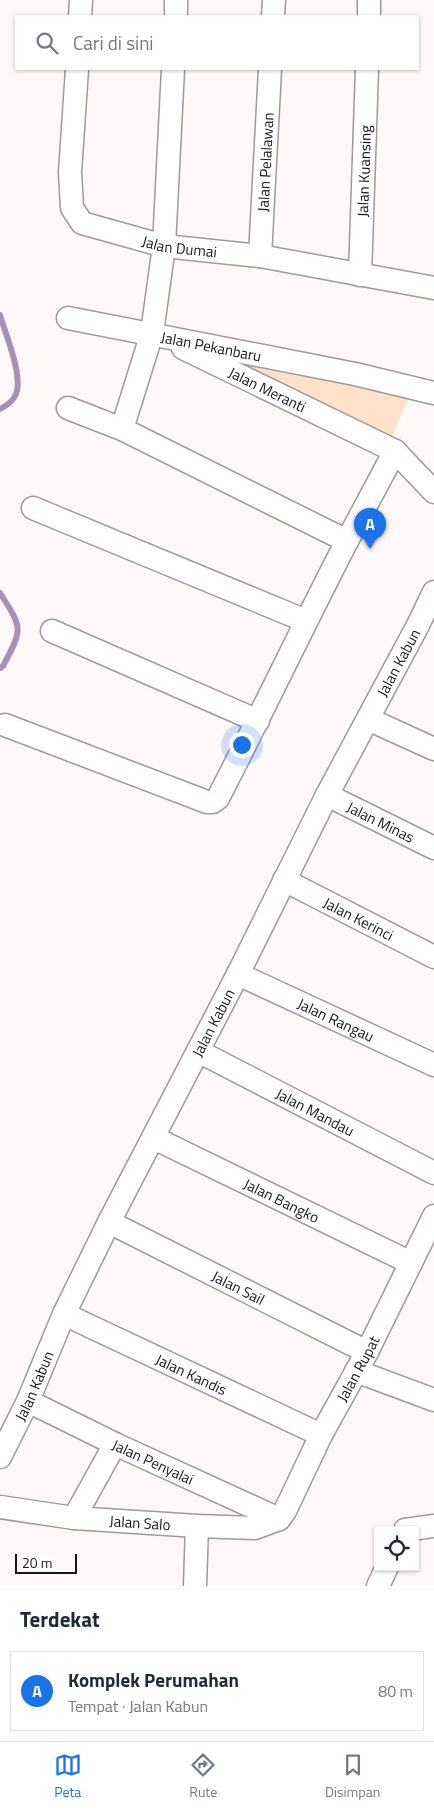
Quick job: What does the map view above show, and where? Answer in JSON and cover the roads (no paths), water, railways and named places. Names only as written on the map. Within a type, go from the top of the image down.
[{"type":"street","points":[[80,15],[81,0]]},
{"type":"street","points":[[176,0],[176,15]]},
{"type":"street","points":[[273,15],[274,0]]},
{"type":"street","points":[[369,0],[369,15]]},
{"type":"street","name":"Jalan Dumai","points":[[76,70],[70,172],[72,208],[82,223],[164,246],[260,256],[434,288]]},
{"type":"street","name":"Jalan Pekanbaru","points":[[173,70],[164,246],[152,334],[355,374],[434,393]]},
{"type":"street","name":"Jalan Pelalawan","points":[[260,256],[270,70]]},
{"type":"street","name":"Jalan Kuansing","points":[[360,274],[367,70]]},
{"type":"street","points":[[68,318],[152,334],[122,429]]},
{"type":"street","name":"Jalan Meranti","points":[[152,334],[394,451],[434,492]]},
{"type":"street","points":[[68,408],[122,429],[347,541]]},
{"type":"street","points":[[5,725],[207,802],[213,802],[218,798],[258,722],[306,621],[394,451]]},
{"type":"street","points":[[33,508],[306,621]]},
{"type":"street","name":"Jalan Kabun","points":[[0,1457],[28,1401],[64,1314],[109,1222],[238,974],[327,795],[368,719],[426,631],[434,592]]},
{"type":"street","points":[[52,631],[258,722]]},
{"type":"street","points":[[368,719],[434,748]]},
{"type":"street","name":"Jalan Minas","points":[[327,795],[434,848]]},
{"type":"street","name":"Jalan Kerinci","points":[[284,880],[434,956]]},
{"type":"street","name":"Jalan Rangau","points":[[238,974],[434,1065]]},
{"type":"street","name":"Jalan Mandau","points":[[198,1051],[434,1173]]},
{"type":"street","name":"Jalan Bangko","points":[[154,1138],[411,1263]]},
{"type":"street","name":"Jalan Rupat","points":[[279,1519],[285,1511],[321,1435],[362,1361],[434,1216]]},
{"type":"street","name":"Jalan Sail","points":[[109,1222],[434,1400]]},
{"type":"street","name":"Jalan Kandis","points":[[64,1314],[321,1435]]},
{"type":"street","name":"Jalan Penyalai","points":[[28,1401],[115,1444],[279,1519]]},
{"type":"street","points":[[74,1518],[115,1444]]},
{"type":"street","name":"Jalan Salo","points":[[0,1507],[74,1518],[197,1526],[255,1528],[279,1519]]},
{"type":"street","points":[[195,1586],[197,1526]]},
{"type":"street","points":[[419,1528],[434,1526]]},
{"type":"street","points":[[378,1586],[385,1571]]},
{"type":"waterway","points":[[0,315],[18,379],[15,396],[9,404],[0,409]]},
{"type":"waterway","points":[[0,593],[13,614],[18,629],[14,644],[3,666],[0,668]]},
{"type":"place","name":"Komplek Perumahan","points":[[370,549]]}]
